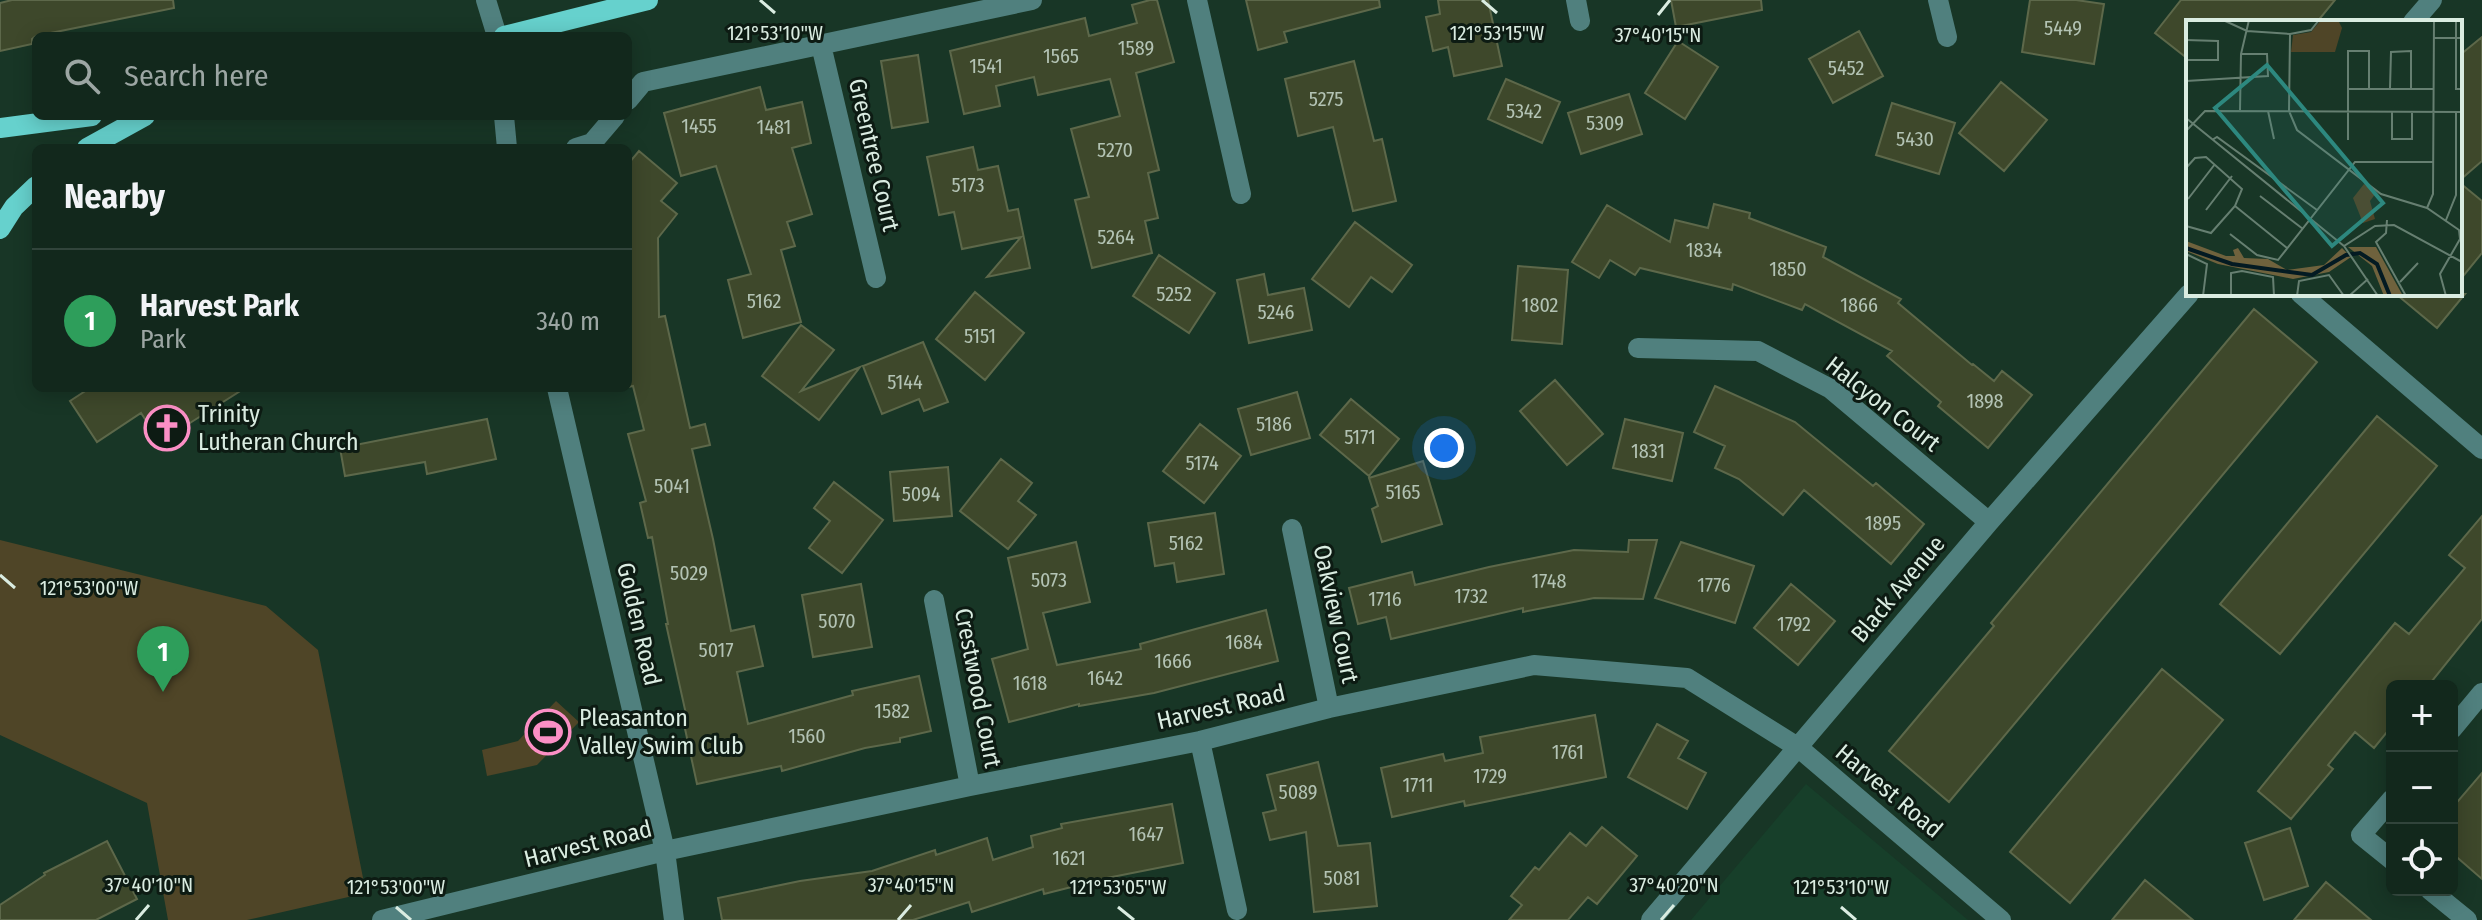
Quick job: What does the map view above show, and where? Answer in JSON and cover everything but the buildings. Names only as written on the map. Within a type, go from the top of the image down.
[{"type":"main road","points":[[520,32],[648,0]]},
{"type":"main road","points":[[0,128],[61,120]]},
{"type":"main road","points":[[94,144],[138,120]]},
{"type":"main road","points":[[0,229],[14,207],[32,190]]},
{"type":"street","points":[[486,0],[496,32]]},
{"type":"street","points":[[632,95],[643,82],[1032,0]]},
{"type":"street","points":[[1197,0],[1241,194]]},
{"type":"street","points":[[1576,0],[1580,21]]},
{"type":"street","points":[[1938,0],[1947,37]]},
{"type":"street","points":[[2415,20],[2432,0]]},
{"type":"street","name":"Greentree Court","points":[[821,45],[876,278]]},
{"type":"street","points":[[504,120],[507,144]]},
{"type":"street","points":[[589,144],[612,120]]},
{"type":"street","name":"Black Avenue","points":[[1651,920],[1989,522],[2187,296]]},
{"type":"street","points":[[2303,296],[2482,449]]},
{"type":"street","name":"Halcyon Court","points":[[1638,348],[1758,351],[1831,389],[1989,522]]},
{"type":"street","name":"Golden Road","points":[[558,392],[665,851],[674,920]]},
{"type":"street","name":"Oakview Court","points":[[1292,529],[1329,708]]},
{"type":"street","name":"Crestwood Court","points":[[934,600],[970,786]]},
{"type":"street","name":"Harvest Road","points":[[382,920],[665,851],[1200,741],[1329,708],[1534,665],[1687,678],[1799,748],[2001,920]]},
{"type":"street","points":[[2458,722],[2482,693]]},
{"type":"street","points":[[1200,741],[1237,910]]},
{"type":"street","points":[[2386,806],[2361,835],[2386,855]]},
{"type":"street","points":[[2437,896],[2467,920]]},
{"type":"shaded area","points":[[0,540],[266,606],[318,650],[366,893],[247,920],[168,920],[147,803],[0,735]]},
{"type":"shaded area","name":"Pleasanton Valley Swim Club","points":[[556,701],[579,722],[537,765],[487,776],[482,750],[518,741]]},
{"type":"shaded area","points":[[1806,784],[1968,920],[1691,920]]},
{"type":"place","name":"Trinity Lutheran Church","points":[[167,428]]},
{"type":"place","name":"Harvest Park","points":[[163,692]]},
{"type":"place","name":"Pleasanton Valley Swim Club","points":[[548,732]]}]
